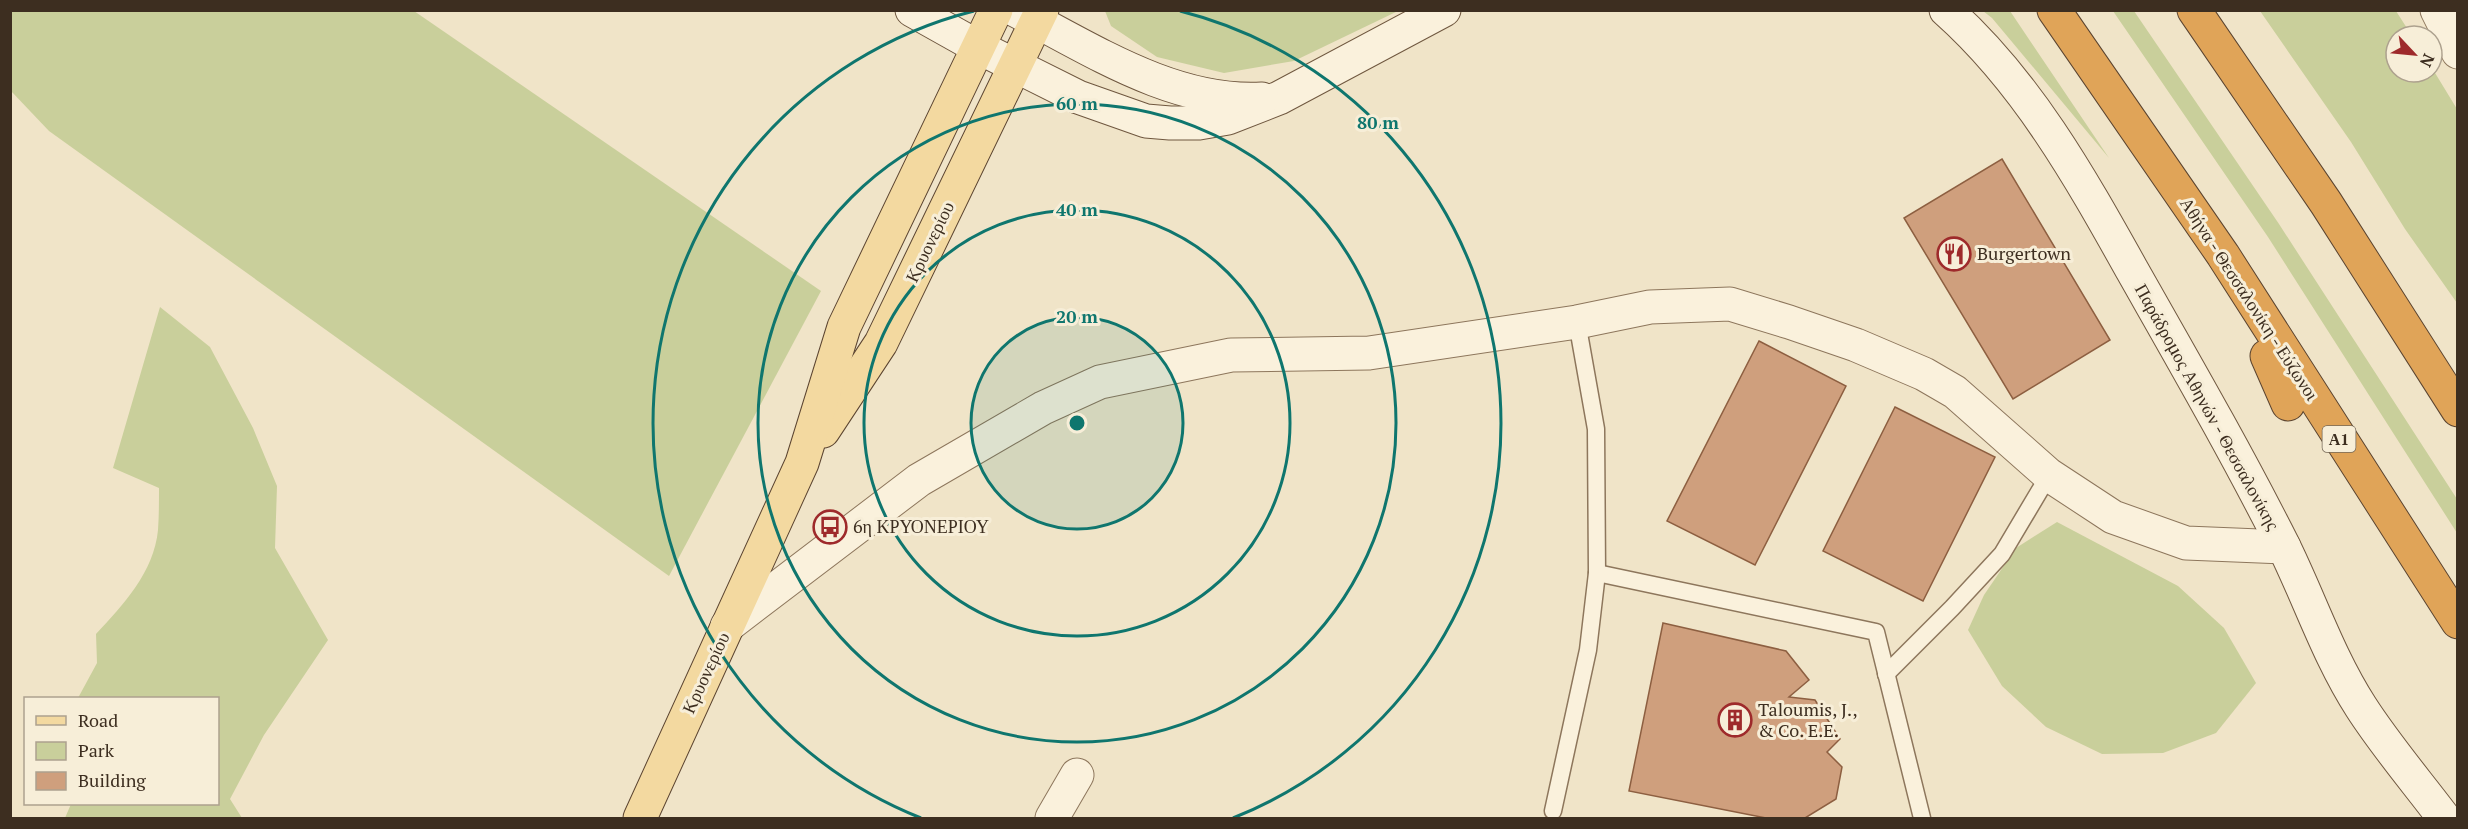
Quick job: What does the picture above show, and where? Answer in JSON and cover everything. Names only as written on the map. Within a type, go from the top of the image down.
[{"type":"highway","name":"Αθήνα - Θεσσαλονίκη - Εύζωνοι","points":[[2054,10],[2223,255],[2457,622]]},
{"type":"highway","points":[[2194,10],[2326,203],[2457,410]]},
{"type":"highway","points":[[2223,255],[2288,404]]},
{"type":"highway","points":[[2404,327],[2457,385]]},
{"type":"main road","points":[[912,10],[978,47],[1078,97],[1146,122],[1199,123],[1228,118],[1279,98],[1444,10]]},
{"type":"main road","name":"Κρυονερίου","points":[[640,819],[802,463],[844,327],[996,10]]},
{"type":"main road","name":"Παράδρομος Αθηνών - Θεσσαλονίκης","points":[[1946,10],[1971,32],[2006,70],[2037,113],[2093,201],[2239,459],[2284,547],[2329,649],[2361,707],[2444,819]]},
{"type":"main road","points":[[2437,10],[2457,52]]},
{"type":"main road","points":[[1031,14],[1120,65],[1161,81],[1202,93],[1239,100],[1279,98]]},
{"type":"main road","name":"Κρυονερίου","points":[[802,463],[881,343],[1015,66],[1031,14]]},
{"type":"main road","points":[[727,626],[920,480],[1043,408],[1100,382],[1231,355],[1369,353],[1577,322],[1650,307],[1730,304],[1789,322],[1875,354],[1924,374],[1955,392],[2049,475],[2113,518],[2186,543],[2284,547]]},
{"type":"main road","points":[[1052,819],[1077,775]]},
{"type":"lane","points":[[1553,811],[1588,650],[1597,573],[1596,429],[1577,322]]},
{"type":"lane","points":[[1886,674],[2002,554],[2049,475]]},
{"type":"lane","points":[[1597,573],[1876,632],[1922,819]]},
{"type":"green space","points":[[11,10],[414,11],[821,291],[669,576],[49,131],[11,91]]},
{"type":"green space","points":[[1105,11],[1398,11],[1294,61],[1224,73],[1157,57],[1111,26]]},
{"type":"green space","points":[[1983,11],[2010,11],[2109,158],[1992,18]]},
{"type":"green space","points":[[2113,11],[2134,11],[2279,224],[2457,499],[2457,533],[2268,237]]},
{"type":"green space","points":[[2260,11],[2396,11],[2404,24],[2384,24],[2384,84],[2442,84],[2457,109],[2457,303],[2405,229],[2351,142]]},
{"type":"green space","points":[[160,307],[210,347],[253,428],[277,486],[275,548],[328,640],[264,735],[230,799],[242,818],[65,818],[71,805],[219,805],[219,697],[79,697],[97,663],[96,634],[117,611],[144,574],[158,530],[159,488],[113,468]]},
{"type":"green space","points":[[2057,522],[2178,586],[2224,628],[2256,683],[2216,733],[2163,753],[2102,754],[2046,727],[2002,686],[1968,630],[1984,595],[2016,548]]},
{"type":"building","points":[[2002,159],[2110,340],[2013,399],[1904,218]]},
{"type":"building","points":[[1759,341],[1846,386],[1755,565],[1667,521]]},
{"type":"building","points":[[1895,407],[1995,457],[1923,601],[1823,551]]},
{"type":"building","name":"Taloumis, J., & Co. E.E.","points":[[1663,623],[1786,651],[1809,680],[1789,697],[1815,700],[1840,739],[1827,752],[1842,767],[1836,799],[1805,818],[1766,818],[1629,791]]},
{"type":"place","name":"Burgertown","points":[[1954,254]]},
{"type":"place","name":"6η ΚΡΥΟΝΕΡΙΟΥ","points":[[830,527]]},
{"type":"place","name":"Taloumis, J., & Co. E.E.","points":[[1735,720]]}]
